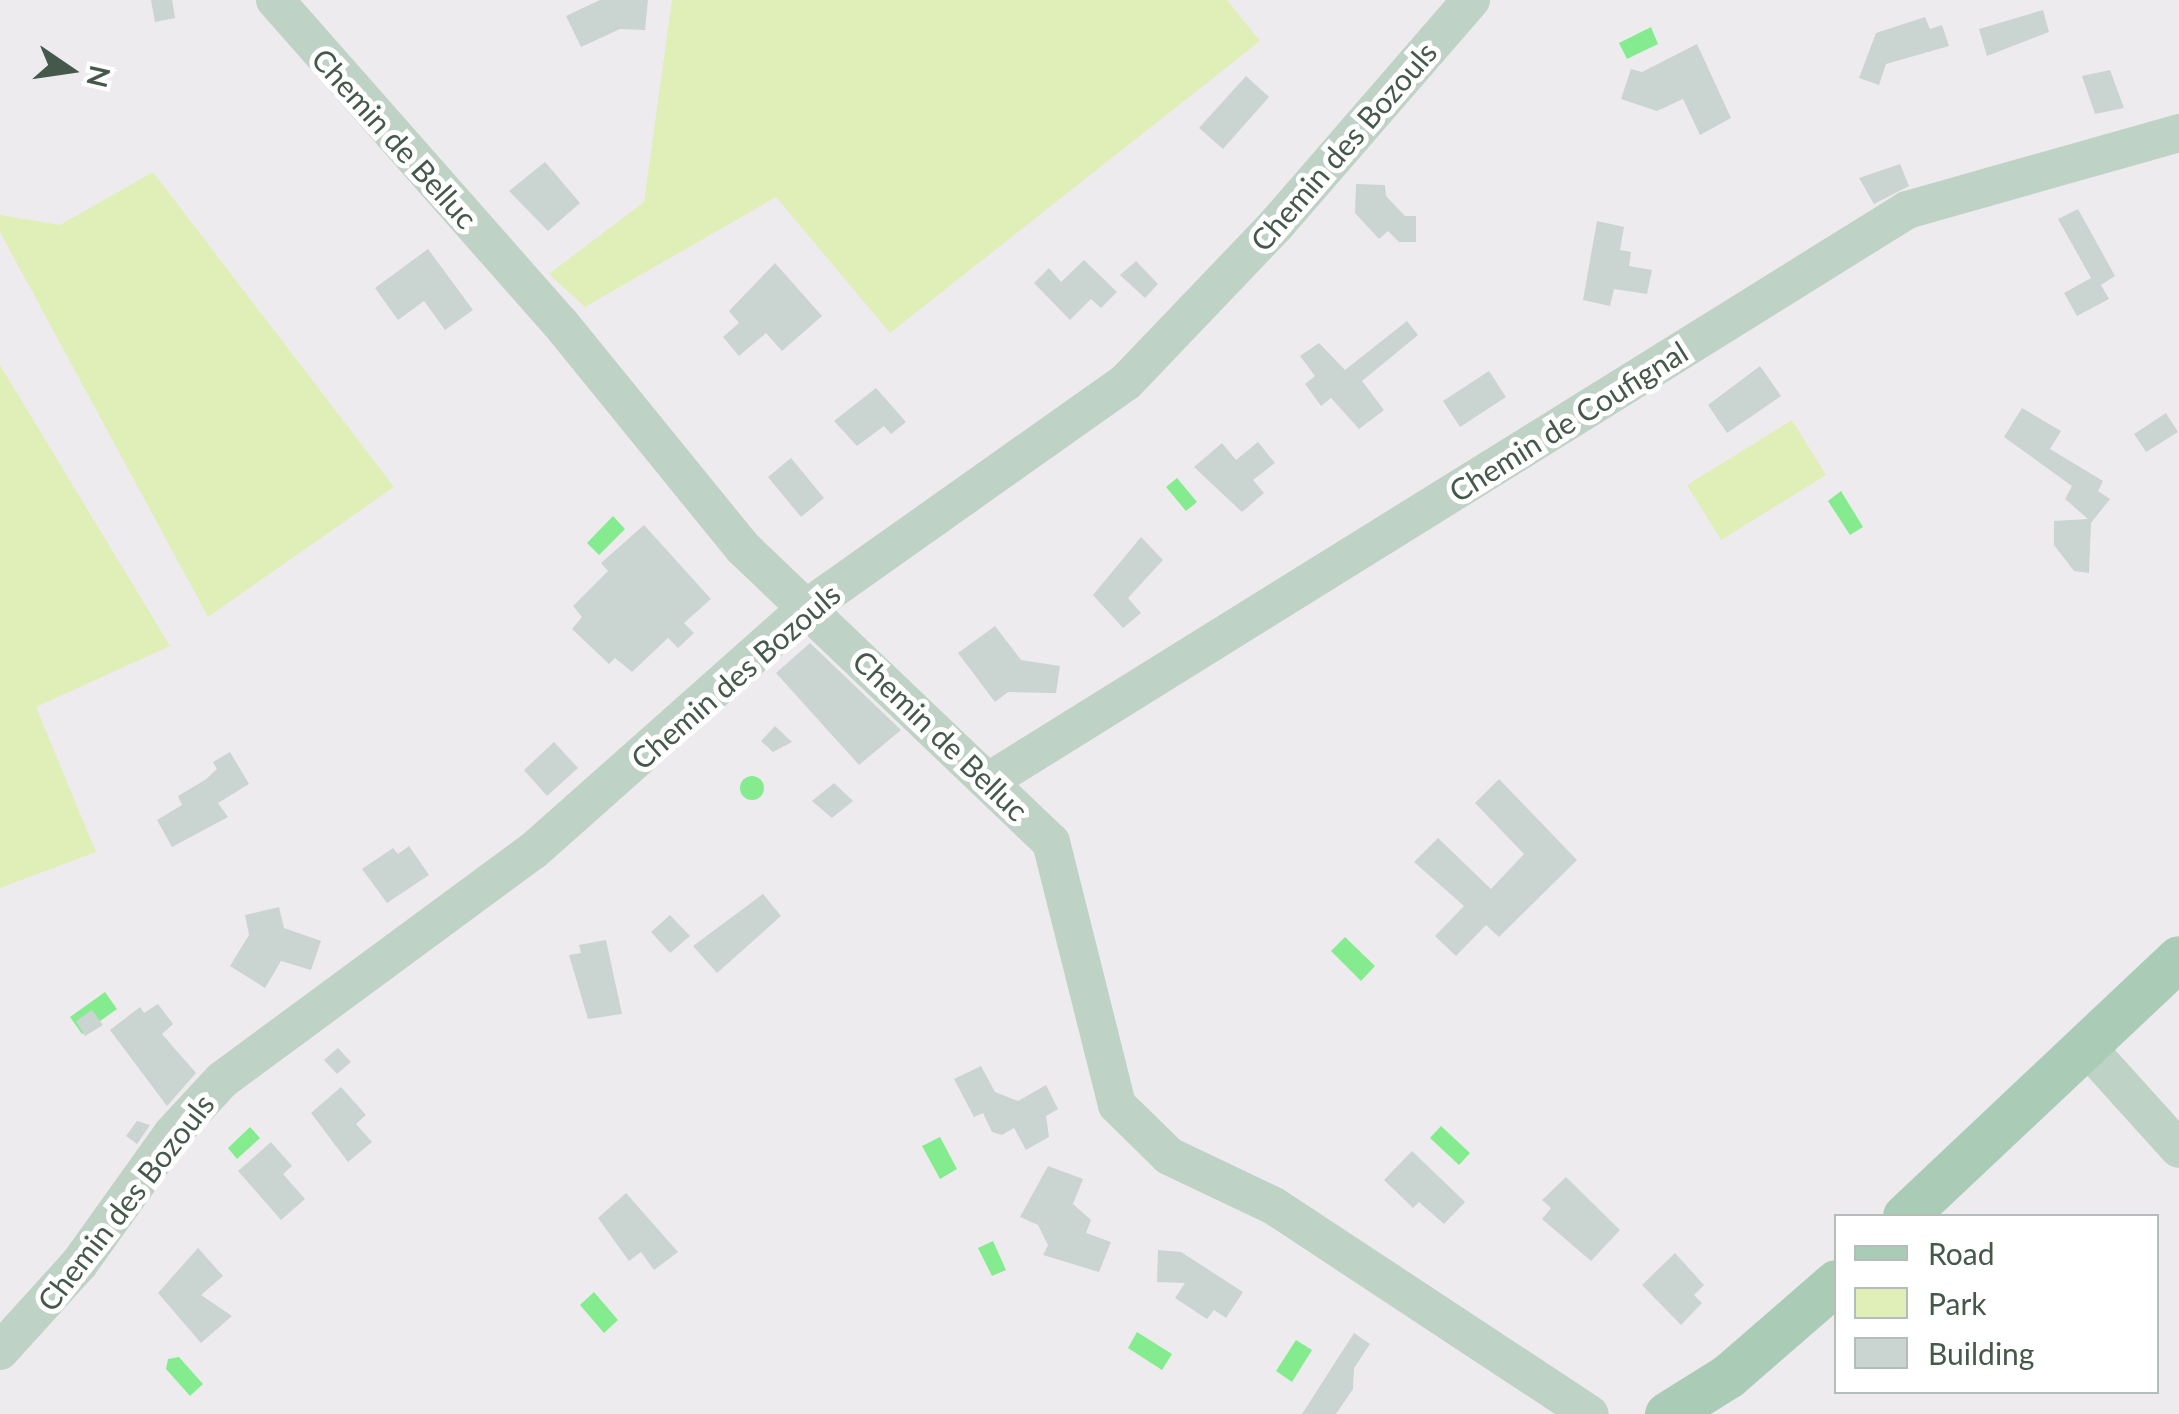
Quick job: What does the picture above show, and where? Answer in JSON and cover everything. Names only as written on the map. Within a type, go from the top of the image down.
[{"type":"main road","points":[[1907,1214],[2179,958]]},
{"type":"main road","points":[[1667,1414],[1728,1376],[1834,1284]]},
{"type":"street","name":"Chemin de Belluc","points":[[275,0],[560,323],[743,548],[1051,842],[1066,880],[1117,1104],[1169,1156],[1274,1206],[1590,1414]]},
{"type":"street","name":"Chemin des Bozouls","points":[[0,1350],[79,1264],[172,1134],[222,1080],[533,851],[808,607],[1126,382],[1276,224],[1471,0]]},
{"type":"street","name":"Chemin de Coufignal","points":[[989,781],[1907,210],[2179,134]]},
{"type":"street","points":[[2085,1045],[2179,1149]]},
{"type":"green space","points":[[672,0],[1227,0],[1260,41],[890,333],[776,197],[585,307],[549,274],[644,202]]},
{"type":"green space","points":[[153,172],[394,487],[208,617],[0,232],[0,215],[60,225]]},
{"type":"green space","points":[[0,365],[170,646],[36,707],[96,852],[0,888]]},
{"type":"green space","points":[[1792,420],[1826,475],[1721,540],[1687,485]]},
{"type":"shaded area","points":[[1651,27],[1658,44],[1627,59],[1619,43]]},
{"type":"shaded area","points":[[1177,478],[1197,502],[1186,511],[1166,487]]},
{"type":"shaded area","points":[[1841,491],[1863,527],[1850,535],[1828,501]]},
{"type":"shaded area","points":[[613,516],[625,529],[599,555],[587,543]]},
{"type":"shaded area","points":[[752,776],[761,779],[761,797],[752,800],[743,797],[740,788],[743,779]]},
{"type":"shaded area","points":[[1345,937],[1375,966],[1361,981],[1331,951]]},
{"type":"shaded area","points":[[105,992],[117,1009],[82,1034],[70,1017]]},
{"type":"shaded area","points":[[1441,1126],[1470,1153],[1459,1165],[1430,1138]]},
{"type":"shaded area","points":[[250,1127],[260,1138],[237,1159],[228,1148]]},
{"type":"shaded area","points":[[940,1137],[957,1169],[940,1179],[922,1146]]},
{"type":"shaded area","points":[[993,1241],[1006,1270],[992,1276],[978,1248]]},
{"type":"shaded area","points":[[594,1292],[618,1320],[604,1333],[580,1305]]},
{"type":"shaded area","points":[[1137,1332],[1172,1354],[1162,1370],[1128,1348]]},
{"type":"shaded area","points":[[1296,1340],[1312,1350],[1292,1382],[1276,1371]]},
{"type":"shaded area","points":[[179,1357],[203,1384],[190,1396],[166,1369],[168,1359]]},
{"type":"building","points":[[151,0],[172,0],[175,18],[155,22]]},
{"type":"building","points":[[600,0],[648,0],[645,30],[620,29],[581,47],[566,16]]},
{"type":"building","points":[[2043,10],[2049,32],[1987,56],[1979,29]]},
{"type":"building","points":[[1925,17],[1930,29],[1942,25],[1949,46],[1886,64],[1879,85],[1859,78],[1876,33]]},
{"type":"building","points":[[1697,44],[1731,118],[1700,135],[1683,99],[1657,111],[1621,99],[1631,69],[1642,72]]},
{"type":"building","points":[[2110,70],[2124,108],[2095,114],[2082,76]]},
{"type":"building","points":[[1246,76],[1269,97],[1223,149],[1199,128]]},
{"type":"building","points":[[545,162],[580,203],[548,231],[509,191]]},
{"type":"building","points":[[1900,164],[1909,186],[1874,204],[1859,178]]},
{"type":"building","points":[[1356,184],[1385,185],[1386,196],[1405,216],[1416,216],[1416,242],[1399,242],[1388,231],[1379,239],[1355,213]]},
{"type":"building","points":[[2078,209],[2115,276],[2101,285],[2109,299],[2077,316],[2064,293],[2091,278],[2058,219]]},
{"type":"building","points":[[1597,221],[1624,227],[1620,250],[1631,252],[1629,266],[1652,270],[1647,294],[1614,289],[1610,306],[1583,300]]},
{"type":"building","points":[[428,249],[473,310],[445,330],[424,301],[398,320],[375,288]]},
{"type":"building","points":[[1084,260],[1117,292],[1101,308],[1091,299],[1070,320],[1034,283],[1049,268],[1061,282]]},
{"type":"building","points":[[1136,261],[1158,284],[1145,298],[1120,275]]},
{"type":"building","points":[[775,263],[822,316],[782,351],[766,333],[739,356],[723,337],[739,323],[729,311]]},
{"type":"building","points":[[1407,321],[1418,335],[1362,381],[1384,410],[1359,429],[1331,398],[1321,406],[1305,384],[1315,376],[1300,356],[1319,343],[1345,370]]},
{"type":"building","points":[[1760,366],[1781,396],[1727,433],[1708,405]]},
{"type":"building","points":[[1489,371],[1506,397],[1460,427],[1443,401]]},
{"type":"building","points":[[876,388],[906,422],[891,434],[884,426],[857,446],[834,421]]},
{"type":"building","points":[[2022,408],[2061,431],[2050,449],[2103,481],[2098,491],[2110,499],[2091,523],[2089,573],[2074,571],[2054,545],[2054,521],[2088,519],[2065,499],[2072,486],[2004,437]]},
{"type":"building","points":[[2166,413],[2178,432],[2146,452],[2134,434]]},
{"type":"building","points":[[1258,442],[1275,463],[1253,480],[1264,493],[1242,512],[1194,467],[1222,443],[1236,460]]},
{"type":"building","points":[[791,458],[824,498],[801,517],[768,477]]},
{"type":"building","points":[[644,525],[711,599],[684,623],[694,633],[678,648],[668,638],[632,672],[615,658],[609,664],[572,629],[582,617],[573,606],[608,571],[601,563]]},
{"type":"building","points":[[1141,537],[1163,560],[1128,598],[1141,613],[1123,628],[1093,595]]},
{"type":"building","points":[[995,626],[1021,660],[1060,666],[1056,693],[1008,692],[995,702],[958,653]]},
{"type":"building","points":[[810,643],[901,730],[859,765],[776,673]]},
{"type":"building","points":[[775,726],[792,742],[773,752],[761,741]]},
{"type":"building","points":[[554,742],[578,768],[547,796],[524,770]]},
{"type":"building","points":[[230,752],[249,784],[218,803],[228,817],[172,847],[157,820],[182,805],[178,796],[205,780],[217,769],[213,762]]},
{"type":"building","points":[[1499,779],[1577,860],[1499,937],[1486,925],[1456,956],[1435,936],[1464,906],[1414,862],[1438,838],[1491,889],[1524,854],[1475,803]]},
{"type":"building","points":[[834,783],[853,801],[832,818],[812,801]]},
{"type":"building","points":[[409,846],[429,875],[387,903],[362,869],[393,848],[398,854]]},
{"type":"building","points":[[763,894],[781,916],[717,973],[693,946]]},
{"type":"building","points":[[279,907],[284,928],[321,941],[311,970],[281,961],[265,988],[230,966],[249,935],[245,915]]},
{"type":"building","points":[[670,915],[690,936],[670,953],[651,932]]},
{"type":"building","points":[[606,940],[622,1014],[588,1019],[569,955],[581,953],[579,945]]},
{"type":"building","points":[[158,1004],[173,1024],[162,1034],[196,1073],[167,1106],[110,1030],[140,1007],[144,1013]]},
{"type":"building","points":[[92,1010],[103,1025],[85,1036],[76,1021]]},
{"type":"building","points":[[338,1048],[351,1062],[337,1074],[324,1060]]},
{"type":"building","points":[[981,1066],[995,1092],[1018,1101],[1046,1085],[1058,1109],[1046,1116],[1049,1137],[1026,1150],[1014,1128],[1002,1135],[992,1132],[983,1113],[974,1117],[954,1079]]},
{"type":"building","points":[[341,1087],[366,1115],[356,1124],[372,1142],[348,1162],[311,1113]]},
{"type":"building","points":[[137,1121],[150,1125],[137,1144],[126,1136]]},
{"type":"building","points":[[271,1142],[292,1166],[283,1174],[305,1199],[281,1220],[238,1171]]},
{"type":"building","points":[[1412,1151],[1465,1202],[1444,1224],[1419,1202],[1413,1208],[1384,1180]]},
{"type":"building","points":[[1048,1166],[1083,1179],[1073,1204],[1091,1220],[1086,1233],[1111,1242],[1099,1272],[1043,1255],[1048,1245],[1038,1225],[1020,1217]]},
{"type":"building","points":[[1566,1177],[1620,1230],[1591,1261],[1542,1219],[1551,1208],[1542,1200]]},
{"type":"building","points":[[626,1193],[678,1252],[654,1270],[641,1252],[629,1261],[598,1218]]},
{"type":"building","points":[[198,1248],[223,1276],[201,1295],[232,1316],[201,1343],[158,1293]]},
{"type":"building","points":[[1158,1250],[1181,1252],[1243,1292],[1226,1318],[1214,1310],[1207,1319],[1175,1298],[1185,1283],[1157,1282]]},
{"type":"building","points":[[1675,1253],[1704,1285],[1694,1295],[1702,1303],[1681,1325],[1642,1285]]},
{"type":"building","points":[[1354,1333],[1370,1344],[1354,1368],[1353,1389],[1336,1414],[1302,1414]]}]
